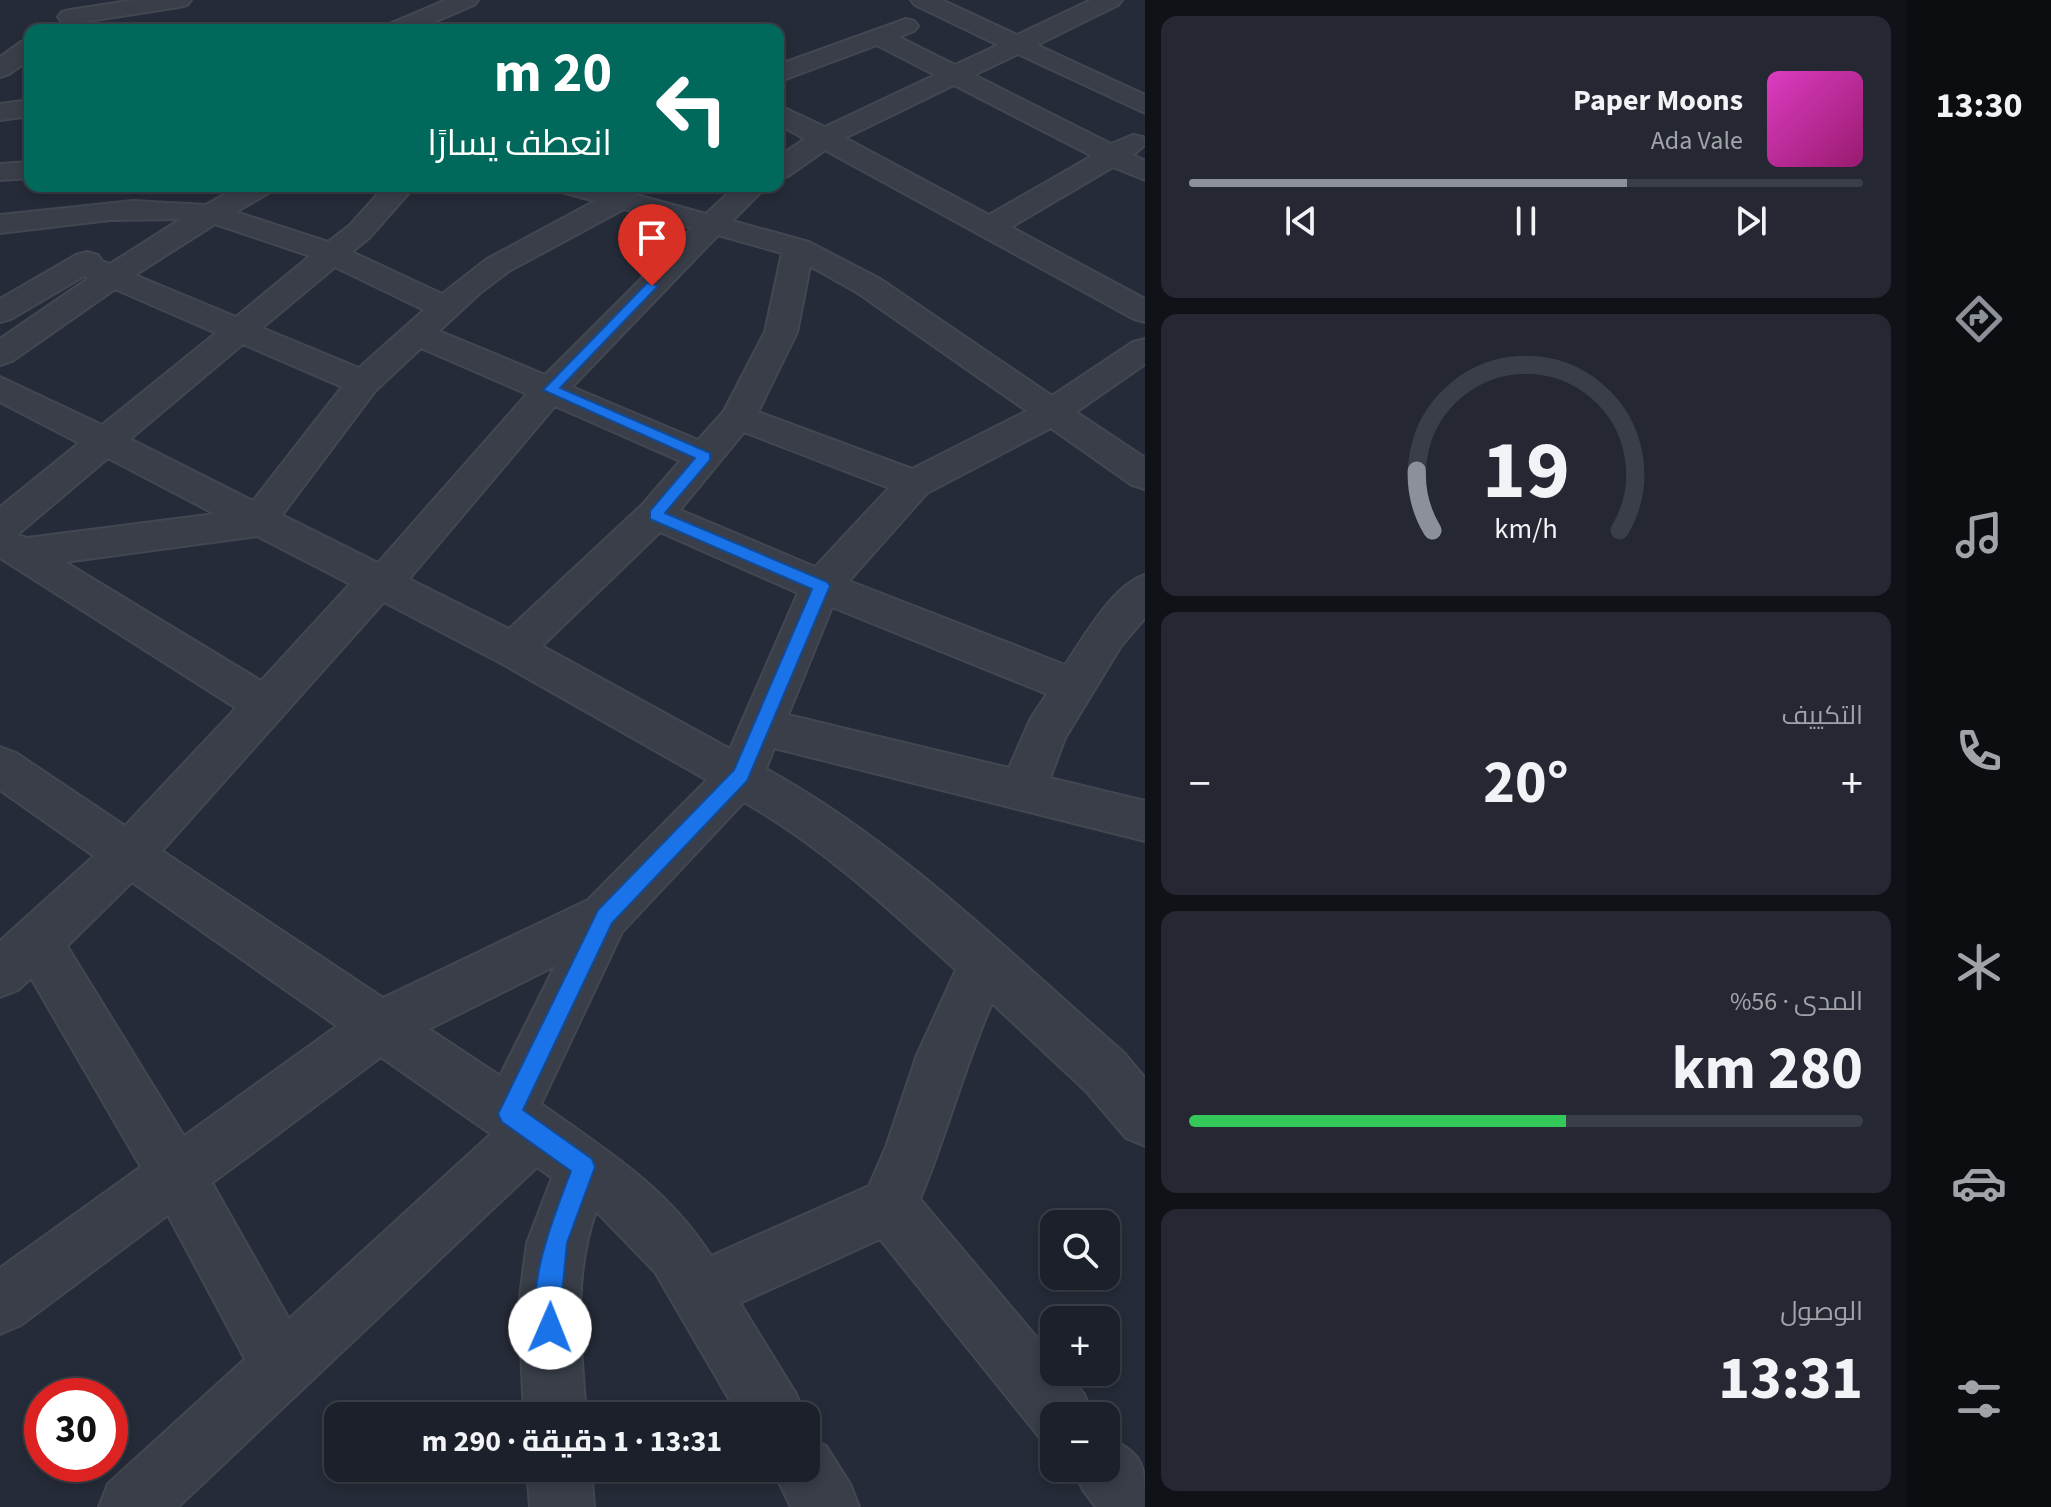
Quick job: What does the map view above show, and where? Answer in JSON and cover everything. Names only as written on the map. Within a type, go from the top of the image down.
[{"type":"street","points":[[62,24],[94,0]]},
{"type":"street","points":[[62,24],[179,0]]},
{"type":"street","points":[[393,0],[401,24]]},
{"type":"street","points":[[409,24],[466,0]]},
{"type":"street","points":[[923,0],[1145,105]]},
{"type":"street","points":[[784,166],[826,137],[1110,0]]},
{"type":"street","points":[[784,72],[946,12]]},
{"type":"street","points":[[878,36],[1145,172]]},
{"type":"street","points":[[0,69],[24,51]]},
{"type":"street","points":[[0,115],[24,109]]},
{"type":"street","points":[[784,116],[992,226],[1145,312]]},
{"type":"street","points":[[992,226],[1145,135]]},
{"type":"street","points":[[0,172],[24,170]]},
{"type":"street","points":[[0,312],[214,214],[250,192]]},
{"type":"street","points":[[8,541],[106,444],[238,330],[360,231],[396,192]]},
{"type":"street","points":[[595,192],[798,248],[869,286],[1145,476]]},
{"type":"street","points":[[283,1367],[177,1175],[18,958],[128,854],[365,594],[383,583],[550,390],[747,192]]},
{"type":"street","points":[[0,354],[96,270],[135,222],[144,198]]},
{"type":"street","points":[[0,224],[144,198],[214,214],[333,254],[445,308]]},
{"type":"street","points":[[8,541],[257,522],[363,383],[416,333],[498,265],[621,199]]},
{"type":"street","points":[[514,650],[546,615],[655,515],[738,417],[781,332],[798,248]]},
{"type":"street","points":[[96,270],[363,383]]},
{"type":"street","points":[[416,333],[704,457]]},
{"type":"street","points":[[4,1288],[177,1175],[380,1026],[605,916],[741,775],[821,586],[914,484],[1051,413],[1145,349]]},
{"type":"street","points":[[0,388],[257,522],[514,650],[805,813],[893,882],[985,963],[1125,1070],[1145,1119]]},
{"type":"street","points":[[738,417],[914,484]]},
{"type":"street","points":[[655,515],[821,586],[1073,686]]},
{"type":"street","points":[[8,541],[264,704]]},
{"type":"street","points":[[1022,792],[1046,731],[1073,686],[1107,635],[1145,590]]},
{"type":"street","points":[[762,727],[1145,821]]},
{"type":"street","points":[[0,766],[522,1123],[626,1198],[675,1252],[766,1402]]},
{"type":"street","points":[[131,1507],[283,1367],[522,1123],[605,916]]},
{"type":"street","points":[[700,1291],[889,1206],[912,1152],[943,1055],[985,963]]},
{"type":"street","points":[[554,1402],[549,1304],[556,1243],[584,1167]]},
{"type":"street","points":[[889,1206],[1050,1402]]},
{"type":"street","points":[[560,1482],[562,1507]]},
{"type":"street","points":[[812,1482],[827,1507]]},
{"type":"street","points":[[1116,1482],[1137,1507]]},
{"type":"route","points":[[550,1328],[549,1304],[556,1243],[584,1167],[509,1114],[605,916],[741,775],[821,586],[655,515],[704,457],[550,390],[652,286]]}]
